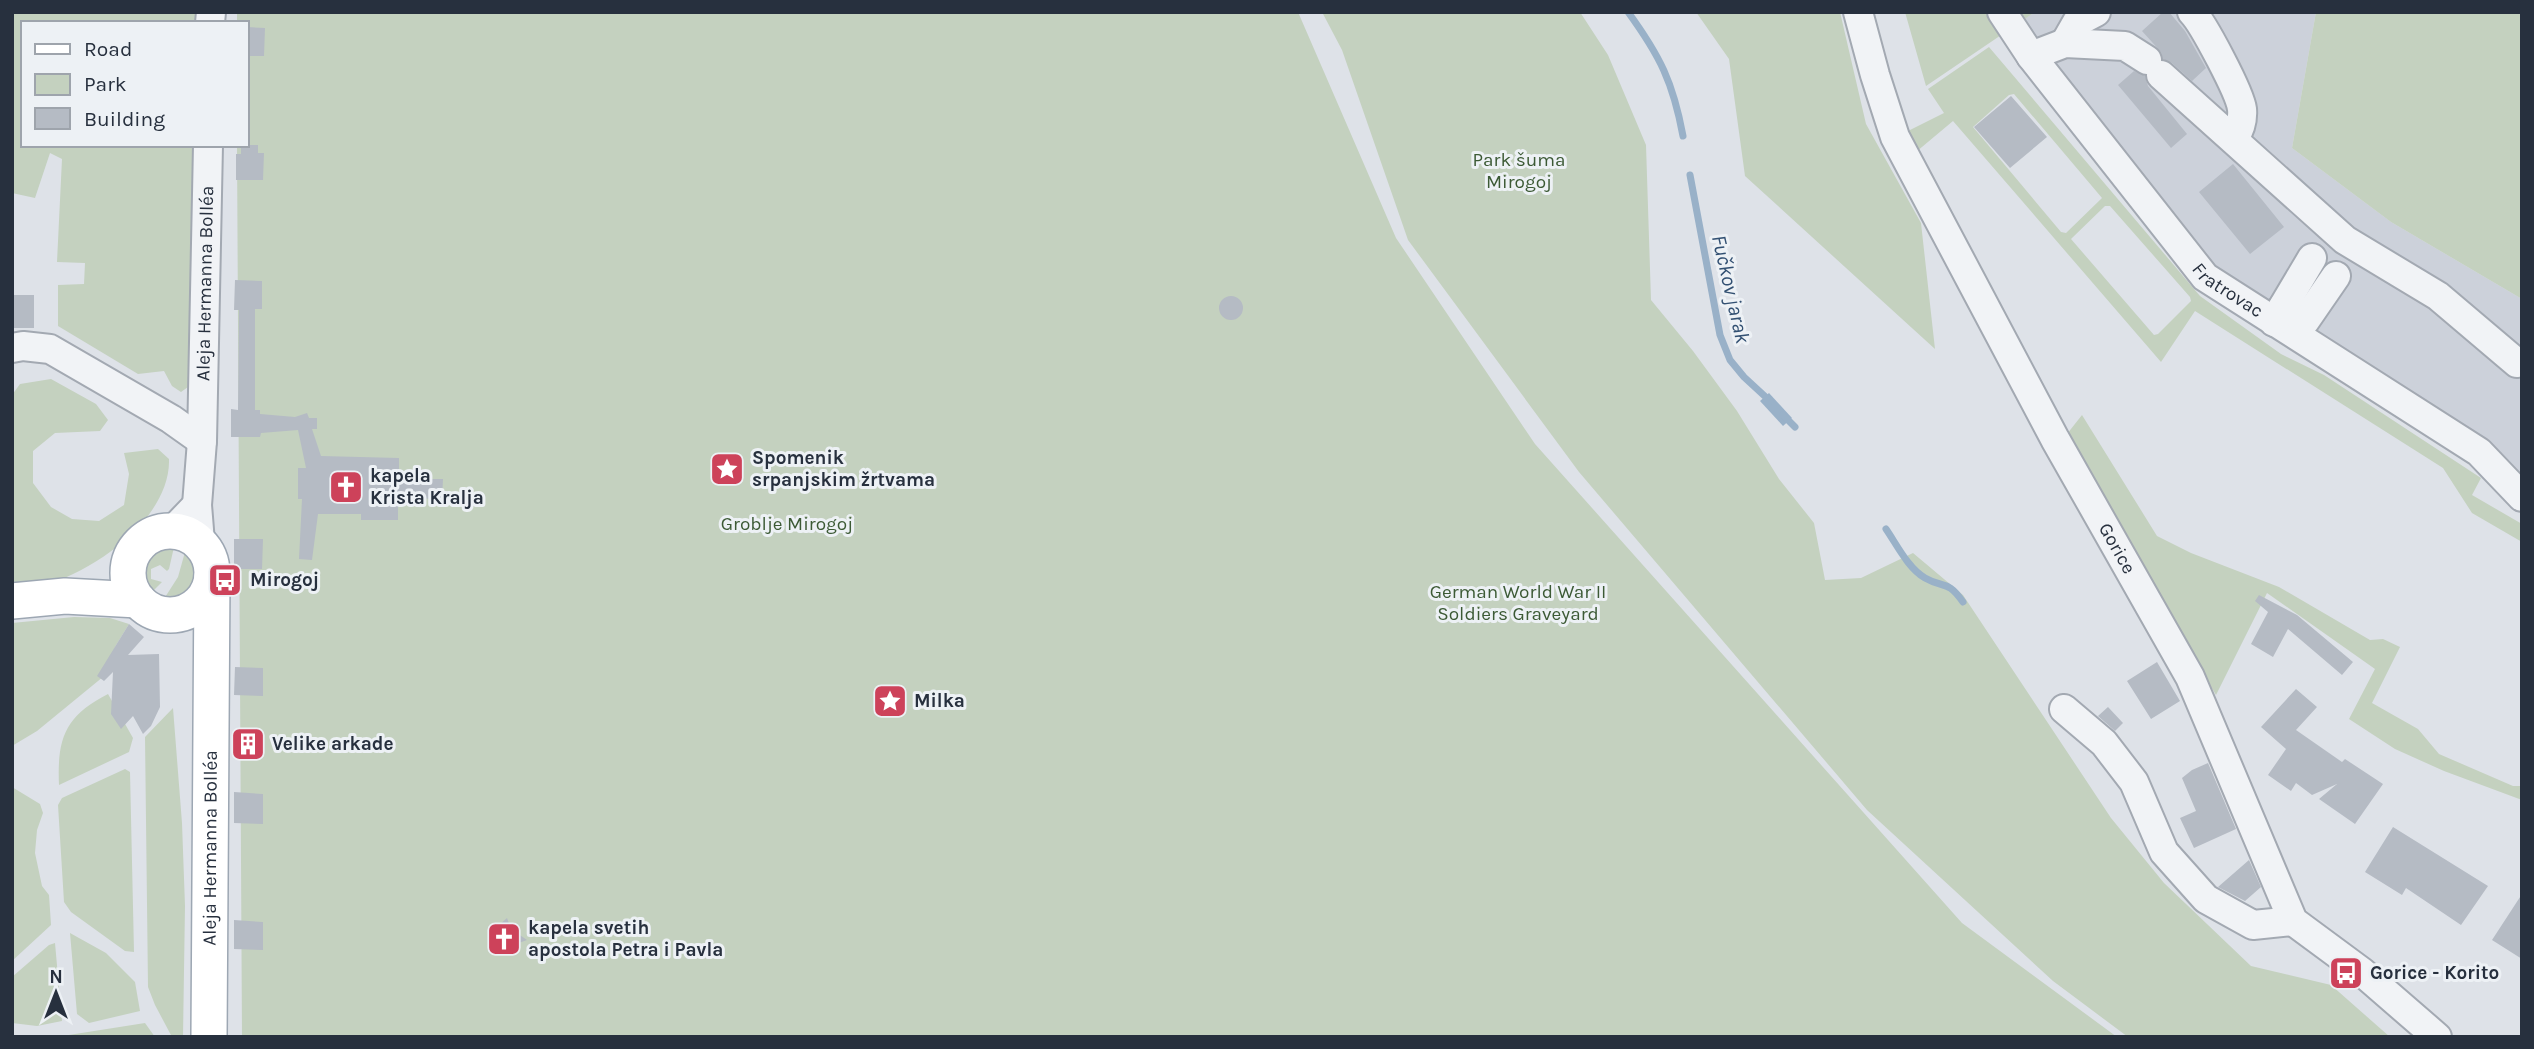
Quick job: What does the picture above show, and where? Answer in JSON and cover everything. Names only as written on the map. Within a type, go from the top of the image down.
[{"type":"main road","points":[[65,596],[93,583],[133,552],[148,536],[161,531],[186,537],[207,552],[212,576],[210,588],[196,606],[178,614],[169,615],[149,609],[138,600],[130,588],[128,573],[133,552]]},
{"type":"main road","name":"Aleja Hermanna Bolléa","points":[[209,1037],[212,576]]},
{"type":"main road","points":[[12,601],[65,596],[138,600]]},
{"type":"main road","points":[[169,615],[211,660]]},
{"type":"street","name":"Gorice","points":[[1858,12],[1895,136],[2055,439],[2190,677],[2293,921]]},
{"type":"street","name":"Fratrovac","points":[[2002,12],[2031,57],[2205,277],[2279,314],[2479,452],[2522,497]]},
{"type":"street","points":[[2065,43],[2077,22],[2096,12]]},
{"type":"street","points":[[2192,12],[2218,54],[2242,108],[2240,130],[2234,139]]},
{"type":"street","points":[[2031,57],[2065,43],[2125,46],[2154,68],[2345,240],[2438,296],[2517,363]]},
{"type":"street","name":"Aleja Hermanna Bolléa","points":[[186,537],[197,505],[202,441],[208,147]]},
{"type":"street","points":[[2312,258],[2279,314],[2305,321],[2336,276]]},
{"type":"street","points":[[12,348],[23,346],[50,349],[172,419],[202,441]]},
{"type":"street","points":[[2064,709],[2104,743],[2134,782],[2164,852],[2206,899],[2253,925],[2293,921],[2362,972],[2437,1037]]},
{"type":"shaded area","points":[[2035,12],[2316,12],[2292,148],[2391,222],[2522,299],[2522,484],[2213,272],[2023,20]]},
{"type":"green space","points":[[12,12],[195,12],[195,21],[21,21],[21,147],[194,147],[193,377],[188,387],[181,392],[172,386],[164,371],[138,374],[58,326],[58,285],[84,284],[85,263],[57,262],[62,159],[50,153],[35,198],[12,193]]},
{"type":"green space","name":"Groblje Mirogoj","points":[[237,12],[1298,12],[1396,238],[1535,444],[1962,923],[2117,1037],[242,1037],[237,147],[248,147],[248,21],[237,21]]},
{"type":"green space","name":"Park šuma Mirogoj","points":[[1322,12],[1580,12],[1608,55],[1646,145],[1651,300],[1737,411],[1779,479],[1814,523],[1825,580],[1861,578],[1913,553],[1963,595],[2111,818],[2164,883],[2251,966],[2331,985],[2390,1037],[2128,1037],[2053,981],[1867,810],[1579,472],[1408,240],[1342,50]]},
{"type":"green space","points":[[1696,12],[1840,12],[1866,124],[1921,223],[1935,349],[1745,176],[1729,59]]},
{"type":"green space","points":[[1905,12],[2035,12],[1926,86]]},
{"type":"green space","points":[[2316,12],[2522,12],[2522,299],[2391,222],[2292,148]]},
{"type":"green space","points":[[1989,47],[2200,296],[2281,354],[2324,375],[2481,478],[2472,495],[2522,524],[2522,542],[2472,513],[2443,468],[2195,311],[2161,362],[1953,121],[1916,152],[1906,132],[1944,113],[1928,89]],"holes":[[[2014,94],[2102,198],[2066,233],[2061,232],[1973,127],[2009,95]],[[2105,206],[2110,206],[2190,297],[2191,301],[2158,334],[2154,335],[2071,239]]]},
{"type":"green space","points":[[51,379],[96,404],[108,420],[100,431],[55,433],[33,451],[33,483],[51,507],[72,519],[99,521],[124,505],[129,474],[124,453],[158,449],[169,459],[166,480],[158,501],[144,521],[107,554],[86,568],[44,585],[12,587],[12,395],[20,384]]},
{"type":"green space","points":[[2082,415],[2157,536],[2191,553],[2279,587],[2370,640],[2383,639],[2400,647],[2372,703],[2418,729],[2439,754],[2513,786],[2522,786],[2522,800],[2444,771],[2395,749],[2349,719],[2375,669],[2267,593],[2216,695],[2129,549],[2067,434]]},
{"type":"green space","points":[[170,545],[174,547],[169,569],[167,571],[160,565],[151,569],[151,579],[162,582],[152,592],[143,584],[142,568],[152,551]]},
{"type":"green space","points":[[189,550],[199,563],[198,589],[178,604],[162,602],[178,577],[185,552]]},
{"type":"green space","points":[[74,617],[110,618],[129,624],[115,647],[109,672],[37,731],[12,746],[12,623]]},
{"type":"green space","points":[[108,694],[133,738],[129,752],[59,785],[60,754],[67,730],[82,711]]},
{"type":"green space","points":[[173,708],[185,906],[183,1037],[172,1037],[148,987],[145,737]]},
{"type":"green space","points":[[125,769],[130,772],[134,952],[125,951],[71,912],[64,902],[58,805],[62,798]]},
{"type":"green space","points":[[12,787],[40,804],[43,813],[37,830],[35,853],[42,886],[49,895],[51,925],[12,961]]},
{"type":"green space","points":[[70,933],[106,953],[135,982],[140,1011],[89,1023],[77,1014]]},
{"type":"green space","points":[[55,943],[62,1021],[37,1026],[12,1023],[12,977],[49,945]]},
{"type":"green space","points":[[145,1023],[155,1037],[56,1037]]},
{"type":"water","points":[[1769,393],[1792,418],[1783,426],[1760,401]]},
{"type":"building","points":[[2163,12],[2169,12],[2185,31],[2206,68],[2192,81],[2172,63],[2163,59],[2161,52],[2142,31]]},
{"type":"building","points":[[248,27],[265,28],[264,56],[248,56]]},
{"type":"building","points":[[2134,71],[2145,76],[2148,86],[2187,134],[2171,148],[2118,85]]},
{"type":"building","points":[[2011,96],[2047,137],[2010,168],[1974,127]]},
{"type":"building","points":[[258,145],[258,153],[264,153],[263,180],[236,180],[236,154],[241,154],[241,147]]},
{"type":"building","points":[[2233,164],[2284,227],[2250,254],[2199,192]]},
{"type":"building","points":[[235,280],[262,281],[262,309],[255,309],[255,410],[260,410],[260,414],[295,417],[307,413],[309,418],[317,418],[317,429],[312,429],[321,456],[399,458],[399,479],[443,479],[442,499],[398,498],[398,520],[361,520],[361,514],[318,514],[312,560],[299,559],[302,499],[298,499],[298,468],[306,468],[298,430],[261,433],[260,437],[231,437],[231,409],[238,410],[239,310],[234,310]]},
{"type":"building","points":[[12,295],[34,295],[34,328],[12,328]]},
{"type":"building","points":[[1231,296],[1240,299],[1243,308],[1240,317],[1231,320],[1222,317],[1219,308],[1222,299]]},
{"type":"building","points":[[234,539],[263,539],[262,569],[234,569]]},
{"type":"building","points":[[2259,595],[2297,615],[2353,662],[2342,675],[2288,629],[2273,657],[2251,644],[2268,612],[2255,601]]},
{"type":"building","points":[[129,624],[144,637],[128,655],[159,654],[160,707],[151,726],[143,734],[133,716],[121,729],[111,714],[113,672],[104,681],[97,676]]},
{"type":"building","points":[[2157,662],[2180,701],[2151,719],[2127,681]]},
{"type":"building","points":[[235,667],[263,668],[263,696],[234,695]]},
{"type":"building","points":[[2296,689],[2317,707],[2296,730],[2342,762],[2345,759],[2383,784],[2355,824],[2319,799],[2337,784],[2312,795],[2296,783],[2291,791],[2268,775],[2286,749],[2261,727]]},
{"type":"building","points":[[2108,707],[2123,723],[2115,731],[2098,716]]},
{"type":"building","points":[[2208,763],[2236,829],[2194,848],[2180,818],[2196,811],[2182,778]]},
{"type":"building","points":[[234,792],[263,794],[263,824],[234,823]]},
{"type":"building","points":[[2393,827],[2488,886],[2461,925],[2406,888],[2402,895],[2365,872]]},
{"type":"building","points":[[2249,860],[2261,887],[2245,901],[2218,887]]},
{"type":"building","points":[[2522,894],[2522,959],[2492,940]]},
{"type":"building","name":"kapela svetih apostola Petra i Pavla","points":[[507,918],[511,929],[527,940],[513,945],[510,952],[502,953],[489,943],[489,934]]},
{"type":"building","points":[[234,920],[263,922],[263,950],[234,949]]},
{"type":"waterway","name":"Fučkov jarak","points":[[1628,12],[1664,70],[1675,100],[1683,136]]},
{"type":"waterway","name":"Fučkov jarak","points":[[1690,175],[1720,335],[1730,360],[1770,401]]},
{"type":"waterway","name":"Fučkov jarak","points":[[1783,415],[1795,427]]},
{"type":"waterway","name":"Fučkov jarak","points":[[1886,529],[1903,556],[1919,574],[1949,587],[1963,602]]},
{"type":"place","name":"Spomenik srpanjskim žrtvama","points":[[727,469]]},
{"type":"place","name":"kapela Krista Kralja","points":[[346,487]]},
{"type":"place","name":"Mirogoj","points":[[225,580]]},
{"type":"place","name":"Milka","points":[[890,701]]},
{"type":"place","name":"Velike arkade","points":[[248,744]]},
{"type":"place","name":"kapela svetih apostola Petra i Pavla","points":[[504,939]]},
{"type":"place","name":"Gorice - Korito","points":[[2346,973]]},
{"type":"park label","name":"German World War II Soldiers Graveyard","points":[[1518,603]]}]
